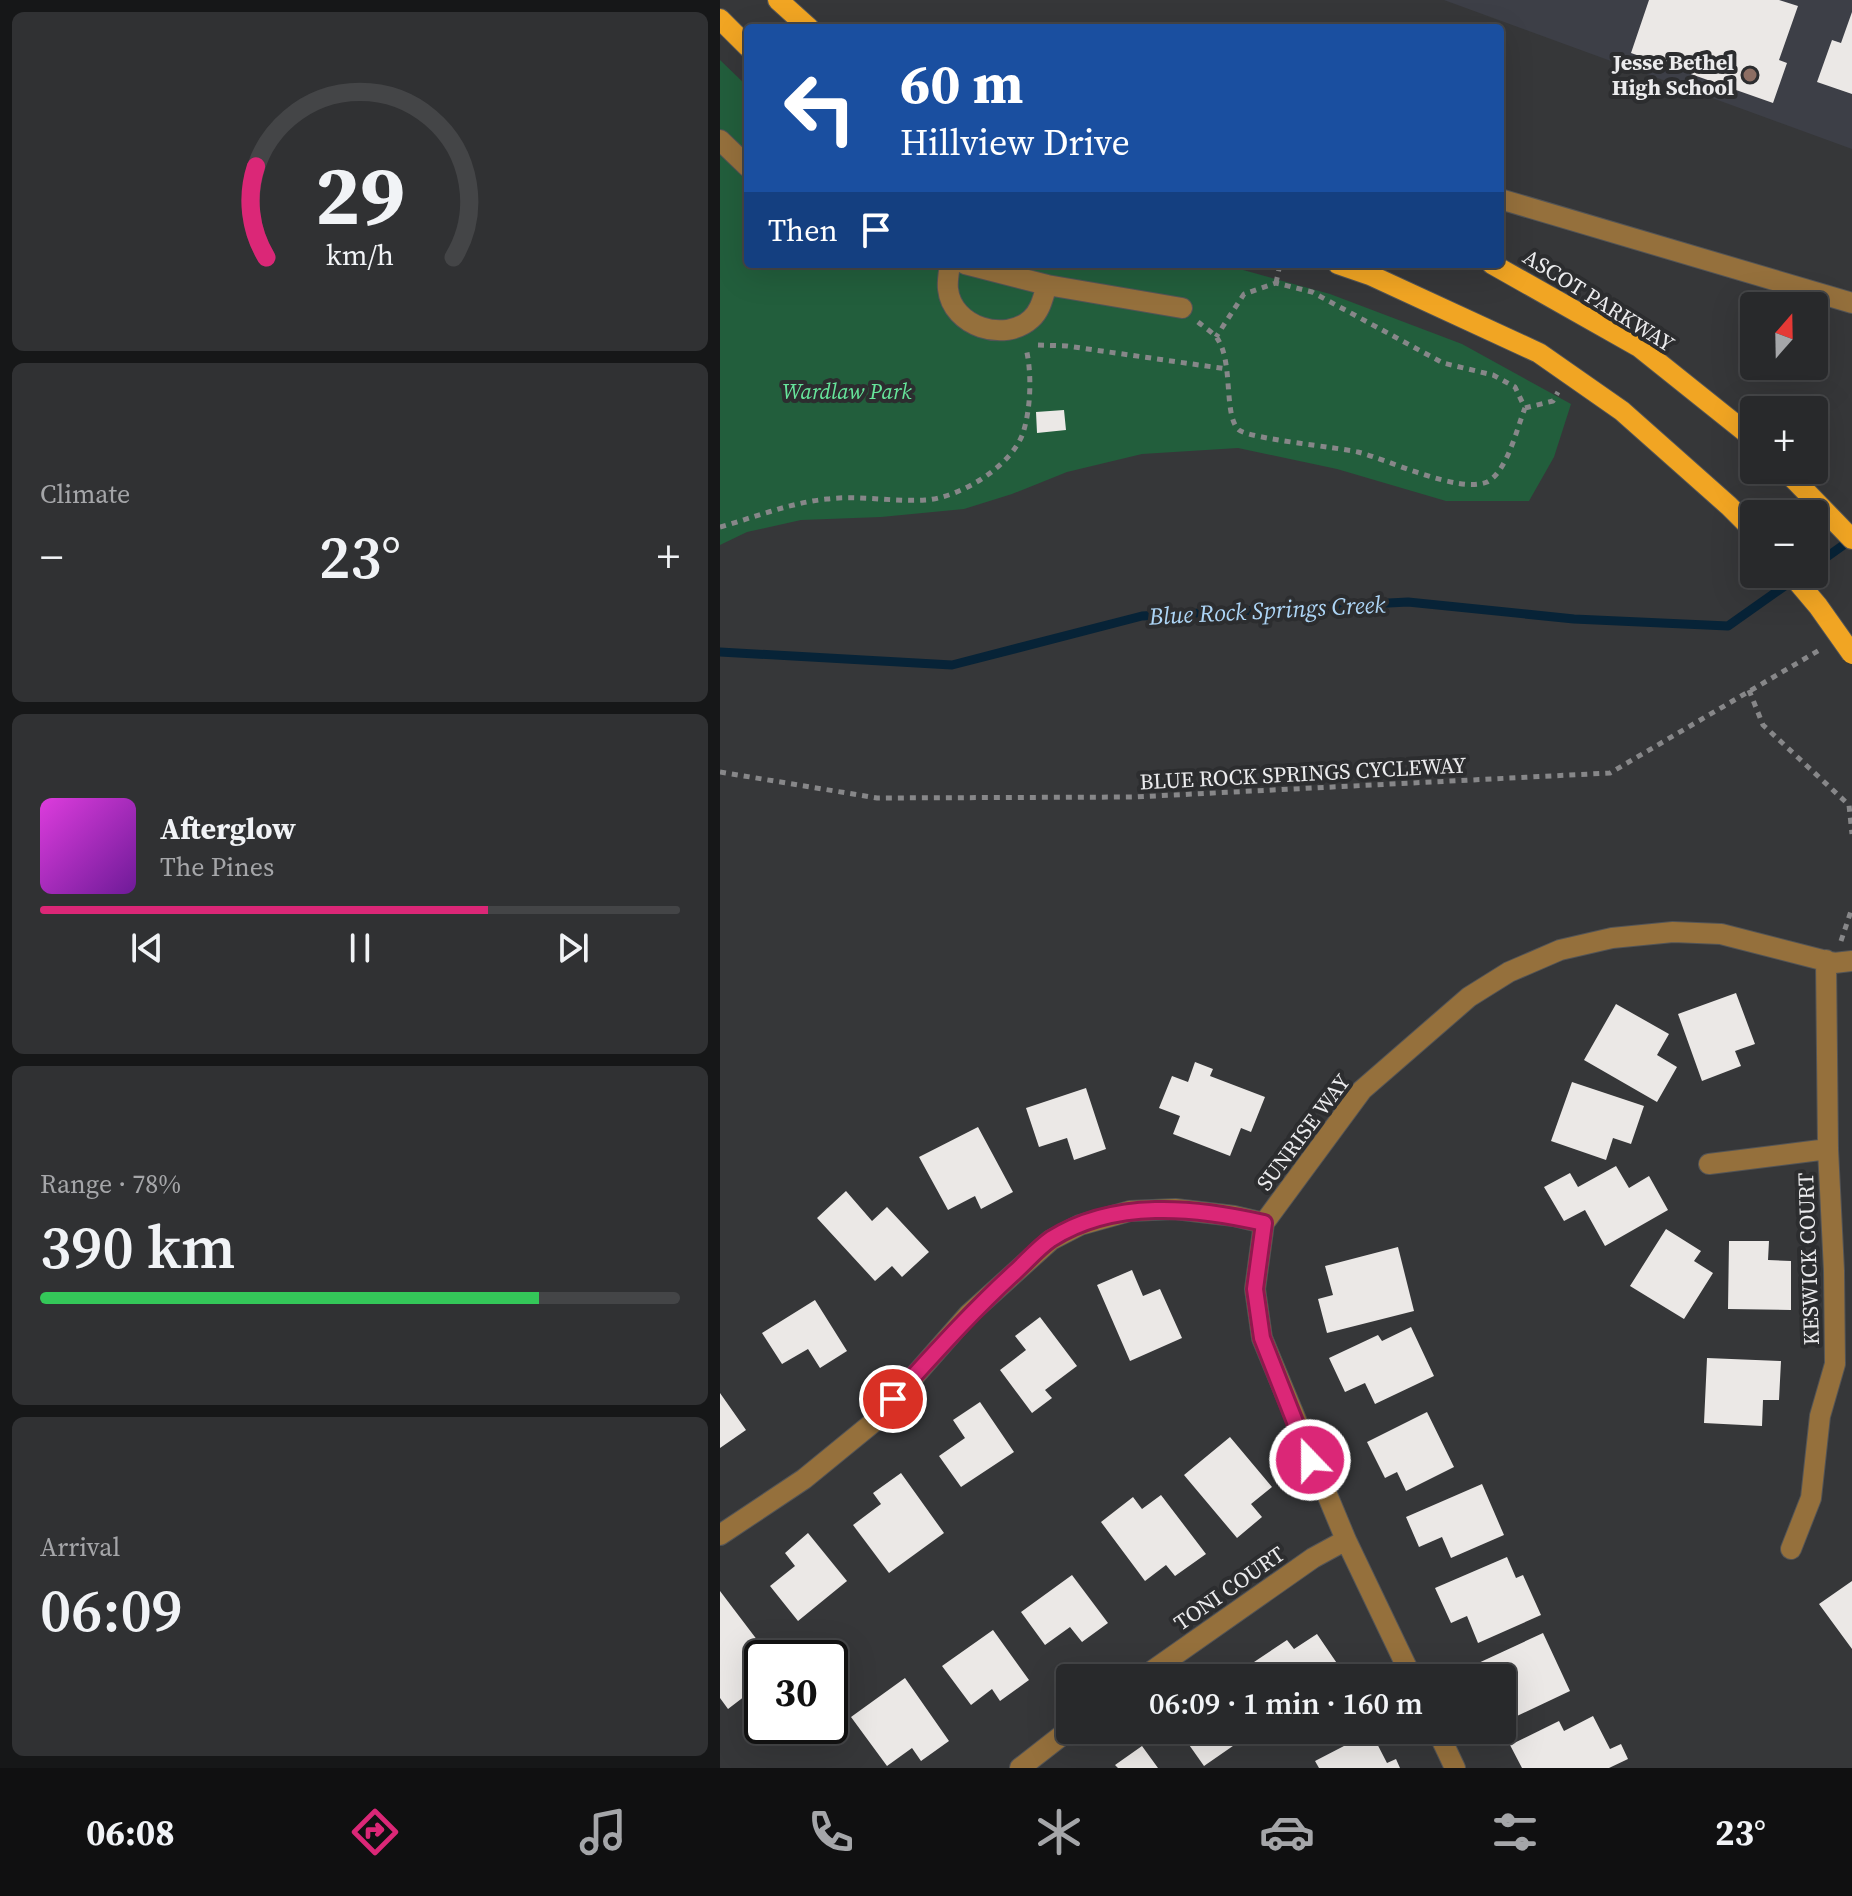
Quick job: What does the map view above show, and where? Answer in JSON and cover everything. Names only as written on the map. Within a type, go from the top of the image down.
[{"type":"main road","points":[[778,0],[805,24]]},
{"type":"main road","points":[[720,19],[744,43]]},
{"type":"main road","points":[[1350,268],[1539,353],[1622,411],[1740,517]]},
{"type":"main road","name":"ASCOT PARKWAY","points":[[1501,268],[1639,347],[1740,428]]},
{"type":"main road","points":[[1798,484],[1852,539]]},
{"type":"main road","points":[[1803,588],[1852,654]]},
{"type":"street","points":[[720,140],[744,163]]},
{"type":"street","points":[[1504,200],[1852,303]]},
{"type":"street","points":[[950,268],[948,292],[965,318],[985,329],[1005,332],[1021,326],[1041,306],[1047,285]]},
{"type":"street","points":[[981,268],[1047,285],[1182,308]]},
{"type":"street","name":"SUNRISE WAY","points":[[1405,1664],[1346,1540],[1262,1338],[1255,1289],[1264,1223],[1362,1090],[1469,997],[1509,972],[1573,947],[1612,938],[1673,932],[1721,934],[1826,960],[1852,961]]},
{"type":"street","name":"KESWICK COURT","points":[[1791,1549],[1811,1498],[1820,1416],[1835,1364],[1826,960]]},
{"type":"street","points":[[1709,1164],[1828,1149]]},
{"type":"street","points":[[720,1535],[804,1479],[875,1421],[968,1315],[1051,1240],[1080,1225],[1130,1211],[1175,1209],[1264,1223]]},
{"type":"street","name":"TONI COURT","points":[[1162,1664],[1313,1558],[1346,1540]]},
{"type":"street","points":[[1020,1768],[1056,1740]]},
{"type":"street","points":[[1444,1744],[1455,1768]]},
{"type":"path","points":[[1276,283],[1279,268]]},
{"type":"path","points":[[1182,308],[1216,337],[1227,360],[1232,421],[1241,432],[1332,446],[1472,485],[1489,481],[1502,469],[1525,408],[1515,387],[1493,375],[1443,363],[1312,292],[1276,283],[1244,294],[1216,337]]},
{"type":"path","points":[[720,527],[772,509],[830,498],[928,500],[975,484],[1009,453],[1022,435],[1029,397],[1021,326]]},
{"type":"path","points":[[1026,350],[1041,344],[1067,346],[1227,369]]},
{"type":"path","points":[[1525,408],[1553,401],[1570,374]]},
{"type":"path","name":"BLUE ROCK SPRINGS CYCLEWAY","points":[[720,772],[877,798],[1134,797],[1610,773],[1826,647]]},
{"type":"path","points":[[1749,690],[1763,725],[1849,805],[1852,834]]},
{"type":"shaded area","name":"Jesse Bethel High School","points":[[1444,0],[1852,0],[1852,149]]},
{"type":"green space","name":"Wardlaw Park","points":[[720,60],[744,83],[744,268],[1236,268],[1330,294],[1462,344],[1571,404],[1554,457],[1529,501],[1446,501],[1337,469],[1238,448],[1142,454],[1067,472],[964,509],[801,520],[747,532],[720,545]]},
{"type":"building","points":[[1649,0],[1779,0],[1798,6],[1779,60],[1787,63],[1773,103],[1631,53]]},
{"type":"building","points":[[1852,12],[1852,94],[1817,82],[1832,40],[1841,43]]},
{"type":"building","points":[[1064,410],[1066,430],[1037,433],[1036,412]]},
{"type":"building","points":[[1736,993],[1755,1044],[1735,1051],[1741,1066],[1702,1081],[1678,1014]]},
{"type":"building","points":[[1616,1004],[1669,1034],[1657,1055],[1677,1067],[1657,1102],[1584,1060]]},
{"type":"building","points":[[1195,1062],[1213,1069],[1210,1076],[1265,1097],[1251,1132],[1241,1128],[1230,1156],[1173,1134],[1180,1116],[1159,1108],[1172,1076],[1188,1082]]},
{"type":"building","points":[[1572,1082],[1644,1106],[1631,1144],[1613,1138],[1606,1160],[1551,1141]]},
{"type":"building","points":[[1086,1088],[1106,1149],[1074,1160],[1067,1138],[1039,1147],[1026,1108]]},
{"type":"building","points":[[978,1127],[1013,1192],[981,1209],[975,1196],[948,1210],[919,1157]]},
{"type":"building","points":[[1616,1166],[1629,1188],[1649,1176],[1668,1210],[1605,1246],[1585,1210],[1564,1221],[1544,1187],[1570,1173],[1578,1187]]},
{"type":"building","points":[[846,1191],[872,1221],[887,1207],[929,1252],[902,1277],[892,1266],[875,1281],[817,1218]]},
{"type":"building","points":[[1666,1229],[1701,1251],[1694,1261],[1713,1273],[1684,1319],[1630,1286]]},
{"type":"building","points":[[1729,1241],[1769,1241],[1768,1260],[1791,1261],[1791,1310],[1728,1309]]},
{"type":"building","points":[[1398,1247],[1414,1311],[1327,1333],[1318,1299],[1333,1295],[1325,1266]]},
{"type":"building","points":[[1132,1270],[1143,1296],[1160,1289],[1182,1338],[1130,1361],[1097,1285]]},
{"type":"building","points":[[815,1300],[847,1351],[820,1368],[808,1349],[782,1364],[762,1333]]},
{"type":"building","points":[[1040,1317],[1077,1366],[1045,1390],[1052,1398],[1032,1413],[1000,1370],[1026,1350],[1015,1336]]},
{"type":"building","points":[[1411,1327],[1434,1376],[1375,1404],[1365,1383],[1345,1392],[1329,1358],[1378,1335],[1382,1341]]},
{"type":"building","points":[[1707,1358],[1781,1361],[1779,1400],[1763,1400],[1762,1426],[1704,1423]]},
{"type":"building","points":[[720,1393],[746,1430],[720,1448]]},
{"type":"building","points":[[980,1402],[1014,1452],[961,1487],[939,1456],[965,1438],[953,1420]]},
{"type":"building","points":[[1427,1412],[1454,1467],[1406,1491],[1397,1472],[1385,1478],[1367,1442]]},
{"type":"building","points":[[1230,1437],[1272,1487],[1251,1504],[1262,1517],[1237,1538],[1184,1475]]},
{"type":"building","points":[[901,1473],[944,1533],[889,1573],[853,1525],[881,1504],[873,1493]]},
{"type":"building","points":[[1482,1484],[1504,1535],[1451,1558],[1442,1537],[1419,1547],[1406,1517]]},
{"type":"building","points":[[1161,1495],[1206,1554],[1175,1576],[1166,1565],[1145,1581],[1101,1522],[1133,1497],[1142,1509]]},
{"type":"building","points":[[808,1533],[847,1581],[798,1621],[770,1586],[795,1566],[785,1553]]},
{"type":"building","points":[[1507,1557],[1516,1578],[1523,1575],[1541,1615],[1478,1643],[1467,1616],[1451,1623],[1435,1588]]},
{"type":"building","points":[[1072,1575],[1108,1623],[1082,1642],[1070,1627],[1045,1645],[1021,1612]]},
{"type":"building","points":[[1852,1581],[1852,1649],[1819,1604]]},
{"type":"building","points":[[720,1591],[757,1640],[744,1640],[744,1697],[728,1709],[720,1698]]},
{"type":"building","points":[[993,1630],[1029,1680],[1000,1701],[992,1689],[971,1705],[942,1666]]},
{"type":"building","points":[[1543,1633],[1570,1691],[1516,1716],[1516,1664],[1476,1664]]},
{"type":"building","points":[[1317,1634],[1337,1664],[1254,1662],[1287,1640],[1294,1649]]},
{"type":"building","points":[[905,1678],[949,1741],[921,1761],[912,1748],[887,1766],[851,1717]]},
{"type":"building","points":[[1593,1716],[1610,1749],[1621,1744],[1628,1759],[1609,1768],[1522,1768],[1510,1745],[1559,1721],[1564,1731]]},
{"type":"building","points":[[1188,1744],[1236,1744],[1204,1766]]},
{"type":"building","points":[[1348,1744],[1377,1744],[1387,1763],[1396,1759],[1400,1768],[1319,1768],[1315,1761]]},
{"type":"building","points":[[1142,1746],[1158,1768],[1118,1768],[1115,1765]]},
{"type":"waterway","name":"Blue Rock Springs Creek","points":[[1828,556],[1852,539]]},
{"type":"waterway","name":"Blue Rock Springs Creek","points":[[720,652],[952,665],[1142,616],[1408,602],[1574,619],[1728,626],[1782,588]]},
{"type":"place","name":"Jesse Bethel High School","points":[[1750,75]]},
{"type":"route","points":[[893,1399],[968,1315],[1051,1240],[1080,1225],[1130,1211],[1175,1209],[1234,1216],[1264,1223],[1255,1289],[1262,1338],[1310,1460]]}]
